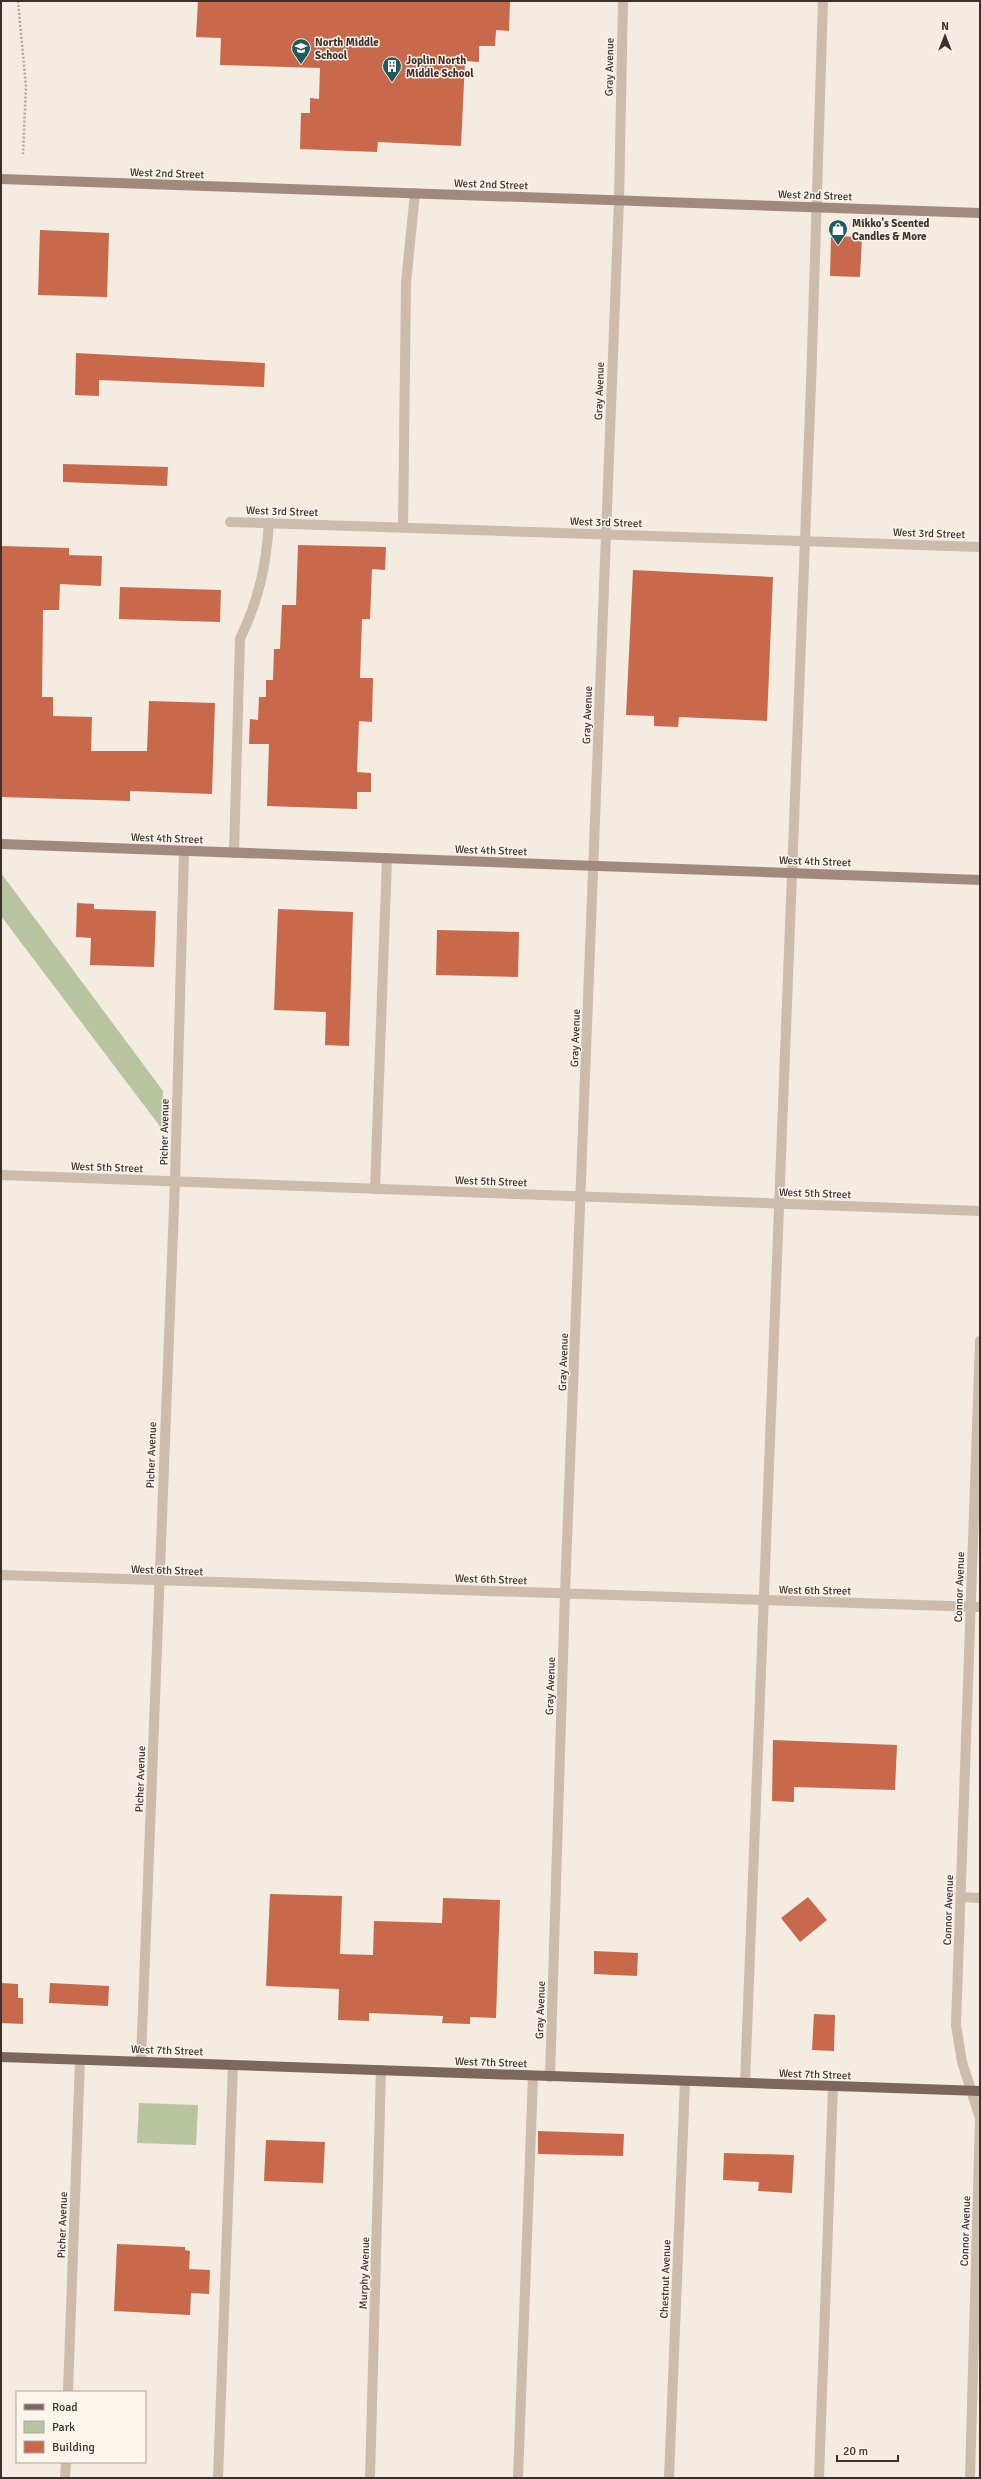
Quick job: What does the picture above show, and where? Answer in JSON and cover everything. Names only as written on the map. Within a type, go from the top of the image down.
[{"type":"main road","name":"West 7th Street","points":[[1,2057],[976,2091]]},
{"type":"street","name":"Gray Avenue","points":[[550,2077],[565,1593],[619,200],[623,1]]},
{"type":"street","points":[[745,2083],[805,541],[823,1]]},
{"type":"street","name":"West 2nd Street","points":[[1,179],[980,213]]},
{"type":"street","points":[[403,528],[406,283],[415,193]]},
{"type":"street","name":"West 3rd Street","points":[[230,522],[980,547]]},
{"type":"street","points":[[234,853],[240,639],[255,608],[267,555],[269,523]]},
{"type":"street","name":"West 4th Street","points":[[1,844],[980,880]]},
{"type":"street","name":"Picher Avenue","points":[[141,2061],[158,1582],[175,1181],[184,851]]},
{"type":"street","points":[[375,1189],[387,858]]},
{"type":"street","name":"West 5th Street","points":[[1,1175],[581,1195],[980,1211]]},
{"type":"street","name":"Connor Avenue","points":[[970,2478],[980,2123],[976,2091],[962,2062],[956,2025],[975,1606],[980,1341]]},
{"type":"street","name":"West 6th Street","points":[[1,1576],[158,1582],[565,1593],[764,1601],[975,1606]]},
{"type":"street","points":[[961,1896],[980,1898]]},
{"type":"street","name":"Picher Avenue","points":[[68,2391],[80,2060]]},
{"type":"street","points":[[218,2478],[232,2065]]},
{"type":"street","name":"Murphy Avenue","points":[[370,2478],[381,2070]]},
{"type":"street","points":[[518,2478],[533,2076]]},
{"type":"street","name":"Chestnut Avenue","points":[[669,2478],[685,2081]]},
{"type":"street","points":[[819,2478],[833,2086]]},
{"type":"street","points":[[65,2478],[66,2463]]},
{"type":"path","points":[[18,1],[26,87],[22,154]]},
{"type":"green space","points":[[1,873],[163,1091],[162,1129],[1,916]]},
{"type":"green space","points":[[139,2103],[198,2105],[196,2145],[137,2143]]},
{"type":"building","name":"Joplin North Middle School","points":[[198,1],[510,1],[509,31],[496,30],[495,46],[479,46],[479,62],[465,61],[461,146],[378,142],[377,152],[300,149],[301,113],[310,113],[310,98],[319,99],[320,68],[220,65],[221,38],[196,37]]},
{"type":"building","points":[[40,230],[109,233],[107,297],[38,295]]},
{"type":"building","points":[[831,236],[862,237],[860,277],[830,276]]},
{"type":"building","points":[[76,353],[265,363],[264,387],[99,380],[99,396],[75,395]]},
{"type":"building","points":[[63,464],[168,467],[167,486],[63,482]]},
{"type":"building","points":[[298,545],[386,547],[385,570],[372,569],[370,619],[362,619],[360,678],[373,678],[372,722],[359,721],[357,772],[371,773],[371,792],[357,792],[357,809],[267,806],[269,744],[249,744],[250,719],[258,720],[259,697],[266,697],[266,680],[273,680],[274,649],[280,649],[282,605],[296,605]]},
{"type":"building","points":[[1,546],[69,548],[69,555],[102,556],[101,586],[60,584],[59,610],[43,610],[42,697],[53,697],[53,716],[92,717],[91,751],[147,751],[149,701],[215,703],[212,794],[130,791],[130,801],[1,797]]},
{"type":"building","points":[[633,570],[773,577],[767,721],[679,717],[678,727],[654,726],[654,716],[626,715]]},
{"type":"building","points":[[120,587],[221,590],[220,622],[119,619]]},
{"type":"building","points":[[77,903],[94,904],[94,909],[156,911],[154,967],[90,965],[91,938],[76,937]]},
{"type":"building","points":[[278,909],[353,912],[349,1046],[325,1045],[326,1012],[274,1010]]},
{"type":"building","points":[[437,930],[519,932],[518,977],[436,975]]},
{"type":"building","points":[[773,1740],[897,1745],[895,1790],[794,1787],[794,1802],[772,1801]]},
{"type":"building","points":[[270,1894],[342,1896],[340,1954],[373,1955],[374,1921],[442,1923],[443,1898],[500,1900],[496,2018],[470,2017],[470,2024],[442,2023],[443,2016],[369,2013],[369,2021],[338,2020],[339,1989],[266,1986]]},
{"type":"building","points":[[808,1897],[827,1920],[800,1942],[781,1918]]},
{"type":"building","points":[[594,1951],[638,1953],[637,1976],[594,1974]]},
{"type":"building","points":[[1,1983],[18,1984],[18,1998],[23,1998],[23,2024],[1,2023]]},
{"type":"building","points":[[50,1983],[109,1986],[108,2006],[49,2003]]},
{"type":"building","points":[[814,2014],[835,2015],[834,2051],[812,2050]]},
{"type":"building","points":[[538,2131],[624,2134],[623,2156],[538,2154]]},
{"type":"building","points":[[266,2140],[325,2142],[323,2183],[264,2181]]},
{"type":"building","points":[[724,2153],[794,2155],[792,2193],[758,2191],[759,2182],[723,2180]]},
{"type":"building","points":[[117,2244],[185,2247],[185,2250],[190,2251],[189,2269],[210,2270],[209,2294],[191,2293],[190,2315],[114,2311]]},
{"type":"place","name":"North Middle School","points":[[301,65]]},
{"type":"place","name":"Joplin North Middle School","points":[[392,83]]},
{"type":"place","name":"Mikko's Scented Candles & More","points":[[838,246]]}]
